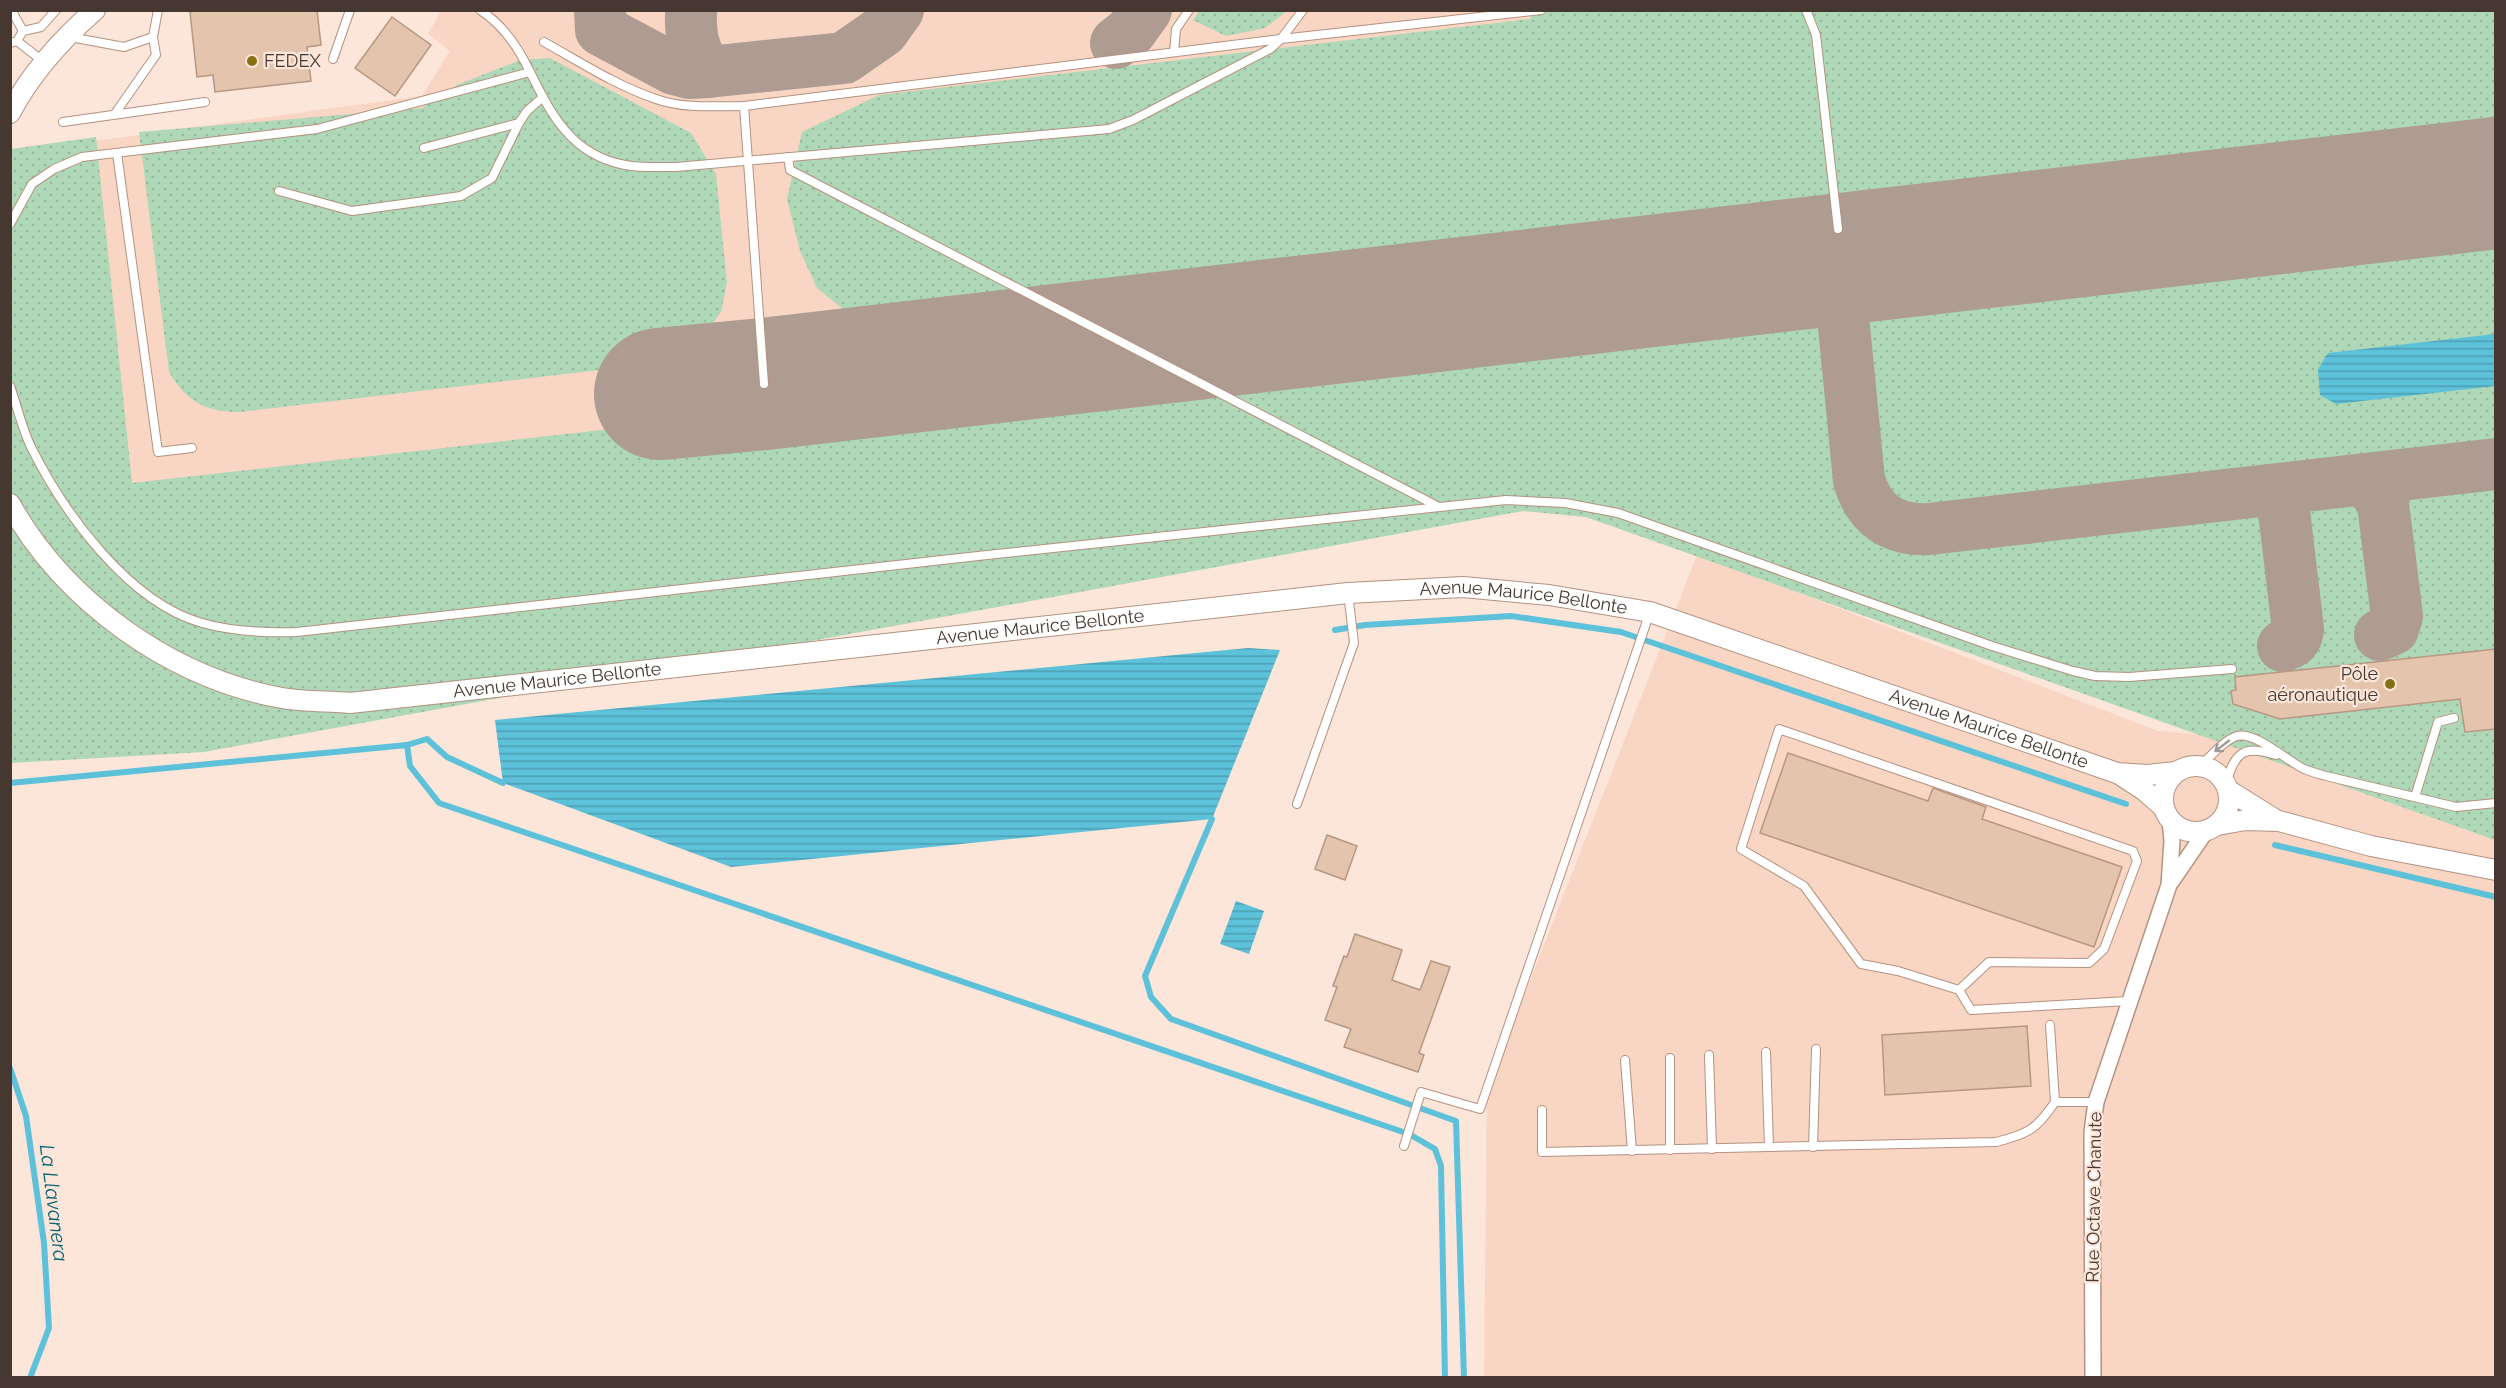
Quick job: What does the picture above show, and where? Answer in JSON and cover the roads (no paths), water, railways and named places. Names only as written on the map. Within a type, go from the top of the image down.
[{"type":"street","points":[[10,113],[18,97],[44,63],[95,10]]},
{"type":"street","name":"Avenue Maurice Bellonte","points":[[10,504],[52,564],[102,613],[154,649],[218,680],[282,698],[350,703],[1348,593],[1463,587],[1549,595],[1648,619],[2117,773],[2146,775],[2176,772]]},
{"type":"street","points":[[2279,821],[2227,787],[2219,775],[2200,766],[2192,766],[2176,772],[2164,787],[2167,814],[2186,831],[2246,820],[2279,821],[2371,846],[2496,870]]},
{"type":"street","name":"Avenue Maurice Bellonte","points":[[2117,773],[2145,791],[2167,814]]},
{"type":"street","points":[[2212,828],[2228,809],[2227,787]]},
{"type":"street","name":"Rue Octave Chanute","points":[[2092,1377],[2092,1132],[2096,1102],[2128,1001],[2169,885],[2172,841],[2167,814]]},
{"type":"street","name":"Rue Octave Chanute","points":[[2169,885],[2212,828]]},
{"type":"lane","points":[[14,10],[13,13],[23,31]]},
{"type":"lane","points":[[44,63],[14,42],[23,31],[40,27],[56,10]]},
{"type":"lane","points":[[114,115],[156,55],[153,37],[158,10]]},
{"type":"lane","points":[[333,59],[350,10]]},
{"type":"lane","points":[[1174,52],[1176,29],[1189,10]]},
{"type":"lane","points":[[483,11],[518,48],[550,114],[565,132],[585,148],[608,160],[627,165],[675,167],[1110,129],[1133,120],[1270,49],[1281,39],[1303,10]]},
{"type":"lane","points":[[544,42],[624,86],[658,100],[701,106],[744,106],[1281,39],[1541,10]]},
{"type":"lane","points":[[1806,10],[1816,35],[1838,229]]},
{"type":"lane","points":[[68,36],[124,47],[153,37]]},
{"type":"lane","points":[[10,224],[32,184],[54,169],[82,157],[317,129],[530,72]]},
{"type":"lane","points":[[279,191],[352,211],[461,196],[492,178],[519,123],[527,111],[543,97]]},
{"type":"lane","points":[[63,122],[205,102]]},
{"type":"lane","points":[[744,106],[764,384]]},
{"type":"lane","points":[[424,148],[519,123]]},
{"type":"lane","points":[[117,153],[158,452],[192,448]]},
{"type":"lane","points":[[788,157],[790,170],[1438,507]]},
{"type":"lane","points":[[10,386],[30,445],[55,489],[92,543],[138,588],[170,609],[201,623],[250,633],[309,631],[978,555],[1506,500],[1565,503],[1618,513],[1992,646],[2073,671],[2095,676],[2129,677],[2232,669]]},
{"type":"lane","points":[[1297,804],[1353,640],[1348,593]]},
{"type":"lane","points":[[1404,1146],[1421,1092],[1480,1109],[1648,619]]},
{"type":"lane","points":[[2415,797],[2438,722],[2454,718]]},
{"type":"lane","points":[[1959,990],[1989,962],[2089,963],[2104,949],[2137,861],[2133,851],[1779,729],[1741,849],[1804,886],[1861,964],[1898,971],[1959,990],[1971,1010],[2128,1001]]},
{"type":"lane","points":[[2200,766],[2223,745],[2235,737],[2244,735],[2261,740],[2283,758]]},
{"type":"lane","points":[[2227,787],[2230,769],[2238,756],[2248,749],[2283,758],[2316,773],[2456,807],[2496,803]]},
{"type":"lane","points":[[1542,1110],[1542,1152],[1996,1142],[2021,1136],[2039,1125],[2055,1102],[2050,1025]]},
{"type":"lane","points":[[1813,1146],[1816,1049]]},
{"type":"lane","points":[[1766,1052],[1769,1147]]},
{"type":"lane","points":[[1709,1055],[1712,1149]]},
{"type":"lane","points":[[1670,1058],[1670,1150]]},
{"type":"lane","points":[[1625,1060],[1632,1151]]},
{"type":"lane","points":[[2055,1102],[2096,1102]]},
{"type":"water","points":[[2495,334],[2495,386],[2336,404],[2320,395],[2318,369],[2328,353]]},
{"type":"water","points":[[1248,648],[1280,650],[1212,819],[731,867],[503,783],[495,720]]},
{"type":"water","points":[[1236,901],[1264,911],[1249,954],[1220,944]]},
{"type":"waterway","points":[[1335,630],[1365,625],[1511,616],[1621,632],[2126,804]]},
{"type":"waterway","points":[[407,745],[427,739],[447,757],[503,783]]},
{"type":"waterway","points":[[10,783],[407,745],[410,766],[439,803],[1409,1134],[1435,1149],[1441,1166],[1445,1378]]},
{"type":"waterway","points":[[1212,819],[1145,976],[1151,997],[1171,1019],[1456,1121],[1464,1378]]},
{"type":"waterway","points":[[2275,845],[2496,897]]},
{"type":"waterway","name":"La Llavanera","points":[[10,1068],[26,1116],[44,1243],[49,1328],[30,1378]]},
{"type":"place","name":"FEDEX","points":[[252,61]]},
{"type":"place","name":"Pôle aéronautique","points":[[2390,684]]}]
